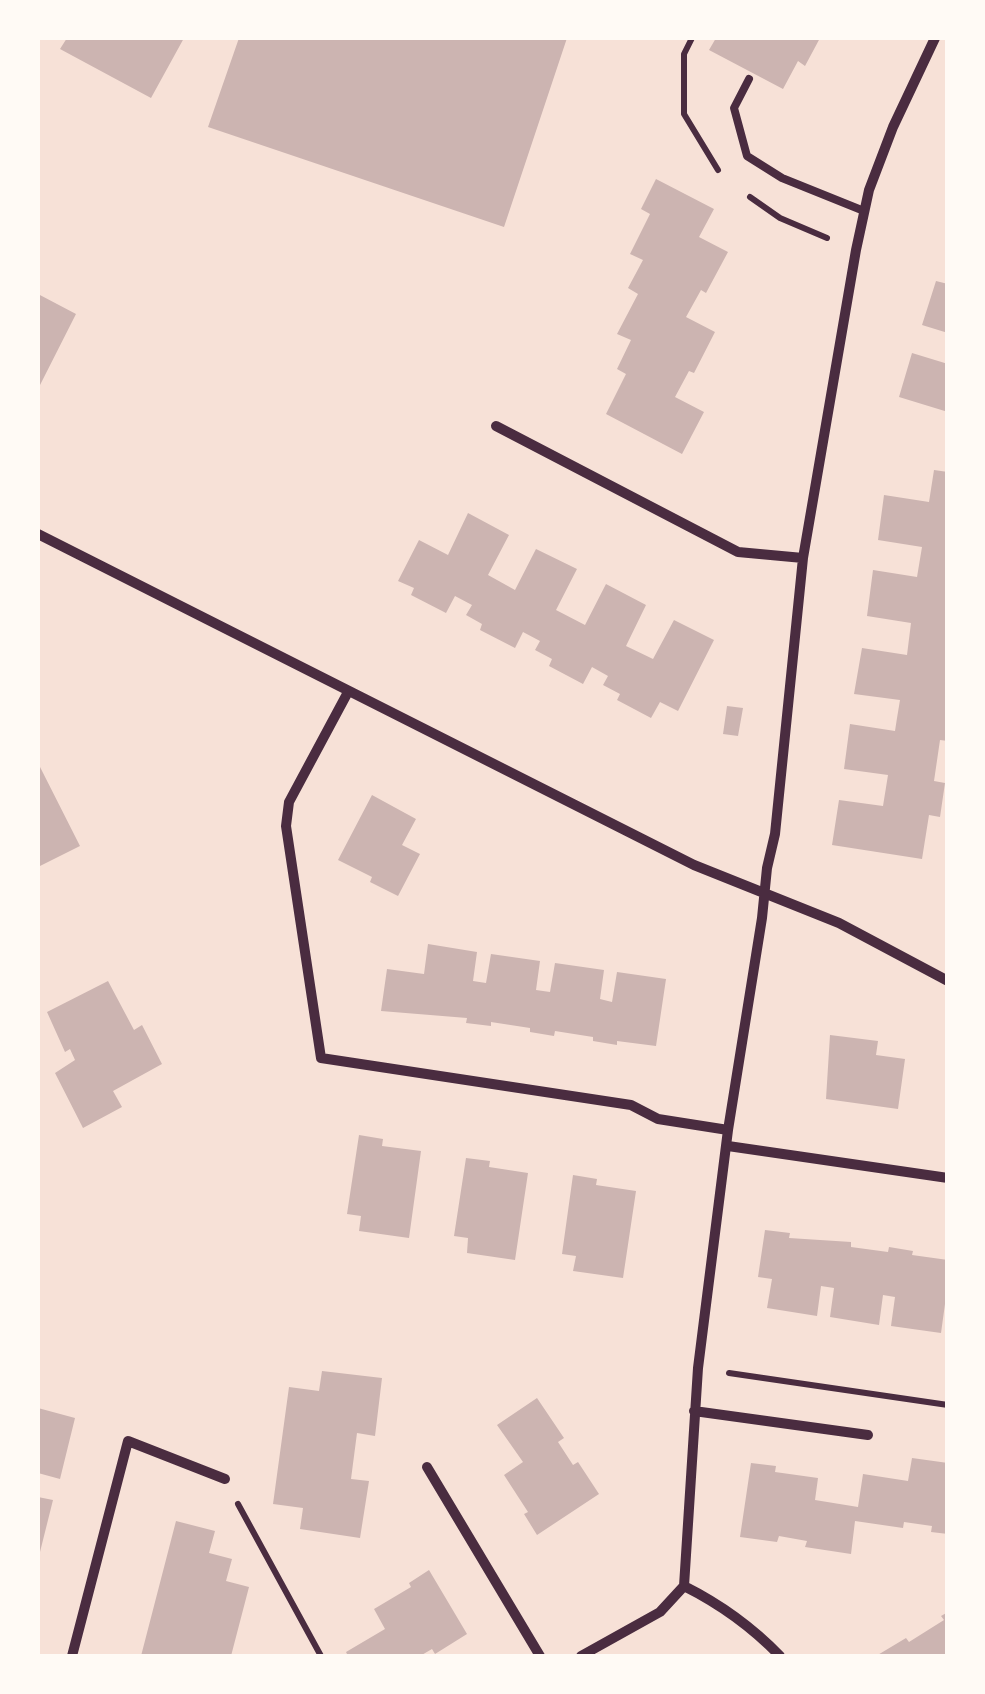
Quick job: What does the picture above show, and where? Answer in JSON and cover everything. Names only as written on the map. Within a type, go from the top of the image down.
[{"type":"street","points":[[581,1656],[660,1612],[684,1586],[698,1368],[728,1130],[775,834],[803,558],[864,211],[892,127],[935,38]]},
{"type":"street","points":[[496,426],[738,552],[803,558]]},
{"type":"street","points":[[38,534],[694,865],[840,923],[948,981]]},
{"type":"street","points":[[348,692],[289,802],[286,826],[321,1058],[632,1105],[658,1119],[728,1130]]},
{"type":"street","points":[[728,1146],[948,1178]]},
{"type":"street","points":[[694,1411],[868,1435]]},
{"type":"street","points":[[72,1656],[128,1440],[224,1479]]},
{"type":"street","points":[[427,1468],[540,1656]]},
{"type":"street","points":[[684,1586],[756,1632],[780,1656]]},
{"type":"lane","points":[[749,79],[734,108],[748,156],[782,178],[864,211]]},
{"type":"path","points":[[698,1368],[948,1405]]},
{"type":"path","points":[[224,1479],[321,1656]]},
{"type":"building","points":[[67,38],[184,38],[151,98],[60,49]]},
{"type":"building","points":[[239,38],[567,38],[504,227],[208,127]]},
{"type":"building","points":[[716,38],[820,38],[805,66],[798,61],[783,89],[709,50]]},
{"type":"building","points":[[656,179],[714,209],[699,237],[728,252],[706,293],[701,290],[686,317],[715,332],[694,373],[689,371],[675,397],[704,412],[682,454],[606,414],[626,374],[617,369],[631,340],[617,334],[638,294],[628,288],[643,260],[630,254],[650,214],[641,209]]},
{"type":"building","points":[[936,281],[948,284],[948,333],[922,325]]},
{"type":"building","points":[[38,294],[76,314],[38,389]]},
{"type":"building","points":[[912,353],[948,364],[948,412],[899,397]]},
{"type":"building","points":[[934,470],[948,472],[948,741],[940,740],[934,781],[945,783],[940,817],[929,815],[922,859],[832,845],[839,800],[883,806],[888,775],[844,769],[850,724],[895,731],[900,700],[854,694],[862,648],[907,655],[911,623],[867,616],[873,570],[917,577],[922,547],[878,540],[884,495],[929,502]]},
{"type":"building","points":[[468,513],[509,535],[488,575],[515,590],[536,549],[577,569],[556,610],[585,625],[606,584],[646,605],[626,646],[653,659],[674,620],[714,640],[678,711],[660,702],[651,718],[617,700],[620,694],[603,685],[608,676],[592,667],[583,684],[549,666],[552,659],[535,650],[540,641],[523,632],[515,648],[480,630],[482,624],[466,615],[472,605],[455,596],[446,613],[411,595],[414,588],[398,581],[419,540],[448,555]]},
{"type":"building","points":[[727,706],[743,708],[738,736],[723,734]]},
{"type":"building","points":[[38,763],[80,846],[38,867]]},
{"type":"building","points":[[372,795],[416,819],[402,845],[420,854],[398,896],[338,860]]},
{"type":"building","points":[[428,944],[477,952],[473,981],[486,983],[491,954],[540,961],[536,990],[550,992],[555,963],[604,970],[600,999],[612,1002],[617,972],[666,979],[656,1046],[617,1041],[617,1045],[555,1031],[554,1036],[491,1022],[491,1026],[466,1023],[467,1018],[381,1011],[387,969],[424,974]]},
{"type":"building","points":[[108,981],[134,1030],[142,1025],[162,1064],[113,1091],[122,1107],[83,1128],[55,1073],[75,1060],[70,1049],[65,1052],[47,1012]]},
{"type":"building","points":[[830,1035],[878,1041],[876,1055],[905,1059],[898,1109],[826,1099]]},
{"type":"building","points":[[359,1135],[383,1139],[382,1146],[421,1151],[409,1238],[359,1231],[361,1216],[347,1214]]},
{"type":"building","points":[[466,1158],[490,1161],[489,1167],[528,1173],[515,1260],[467,1253],[468,1238],[454,1236]]},
{"type":"building","points":[[573,1175],[597,1179],[596,1185],[636,1191],[623,1278],[573,1271],[576,1256],[562,1254]]},
{"type":"building","points":[[765,1230],[790,1233],[789,1238],[851,1242],[851,1247],[888,1252],[889,1247],[948,1260],[948,1304],[941,1333],[891,1326],[895,1297],[883,1295],[879,1325],[830,1317],[834,1288],[821,1286],[817,1316],[767,1308],[772,1279],[758,1277]]},
{"type":"building","points":[[322,1371],[382,1378],[375,1436],[357,1433],[351,1479],[369,1481],[360,1538],[300,1529],[303,1508],[273,1504],[289,1387],[319,1391]]},
{"type":"building","points":[[537,1398],[564,1438],[558,1442],[573,1465],[578,1462],[599,1494],[537,1535],[524,1514],[528,1512],[504,1475],[523,1462],[497,1425]]},
{"type":"building","points":[[38,1408],[75,1418],[60,1479],[38,1473]]},
{"type":"building","points":[[912,1458],[948,1463],[948,1534],[931,1532],[932,1526],[904,1522],[903,1528],[855,1521],[851,1554],[805,1547],[807,1541],[779,1536],[777,1542],[740,1537],[751,1463],[776,1466],[775,1472],[818,1478],[815,1500],[858,1507],[863,1474],[908,1481]]},
{"type":"building","points":[[38,1497],[53,1500],[39,1556],[38,1556]]},
{"type":"building","points":[[176,1521],[215,1531],[209,1553],[232,1559],[226,1581],[249,1587],[231,1656],[141,1656]]},
{"type":"building","points":[[429,1570],[467,1634],[435,1654],[432,1649],[420,1656],[348,1656],[346,1652],[385,1629],[374,1609],[411,1587],[409,1583]]},
{"type":"building","points":[[948,1612],[948,1656],[876,1656],[906,1638],[909,1642],[944,1620],[941,1616]]}]
